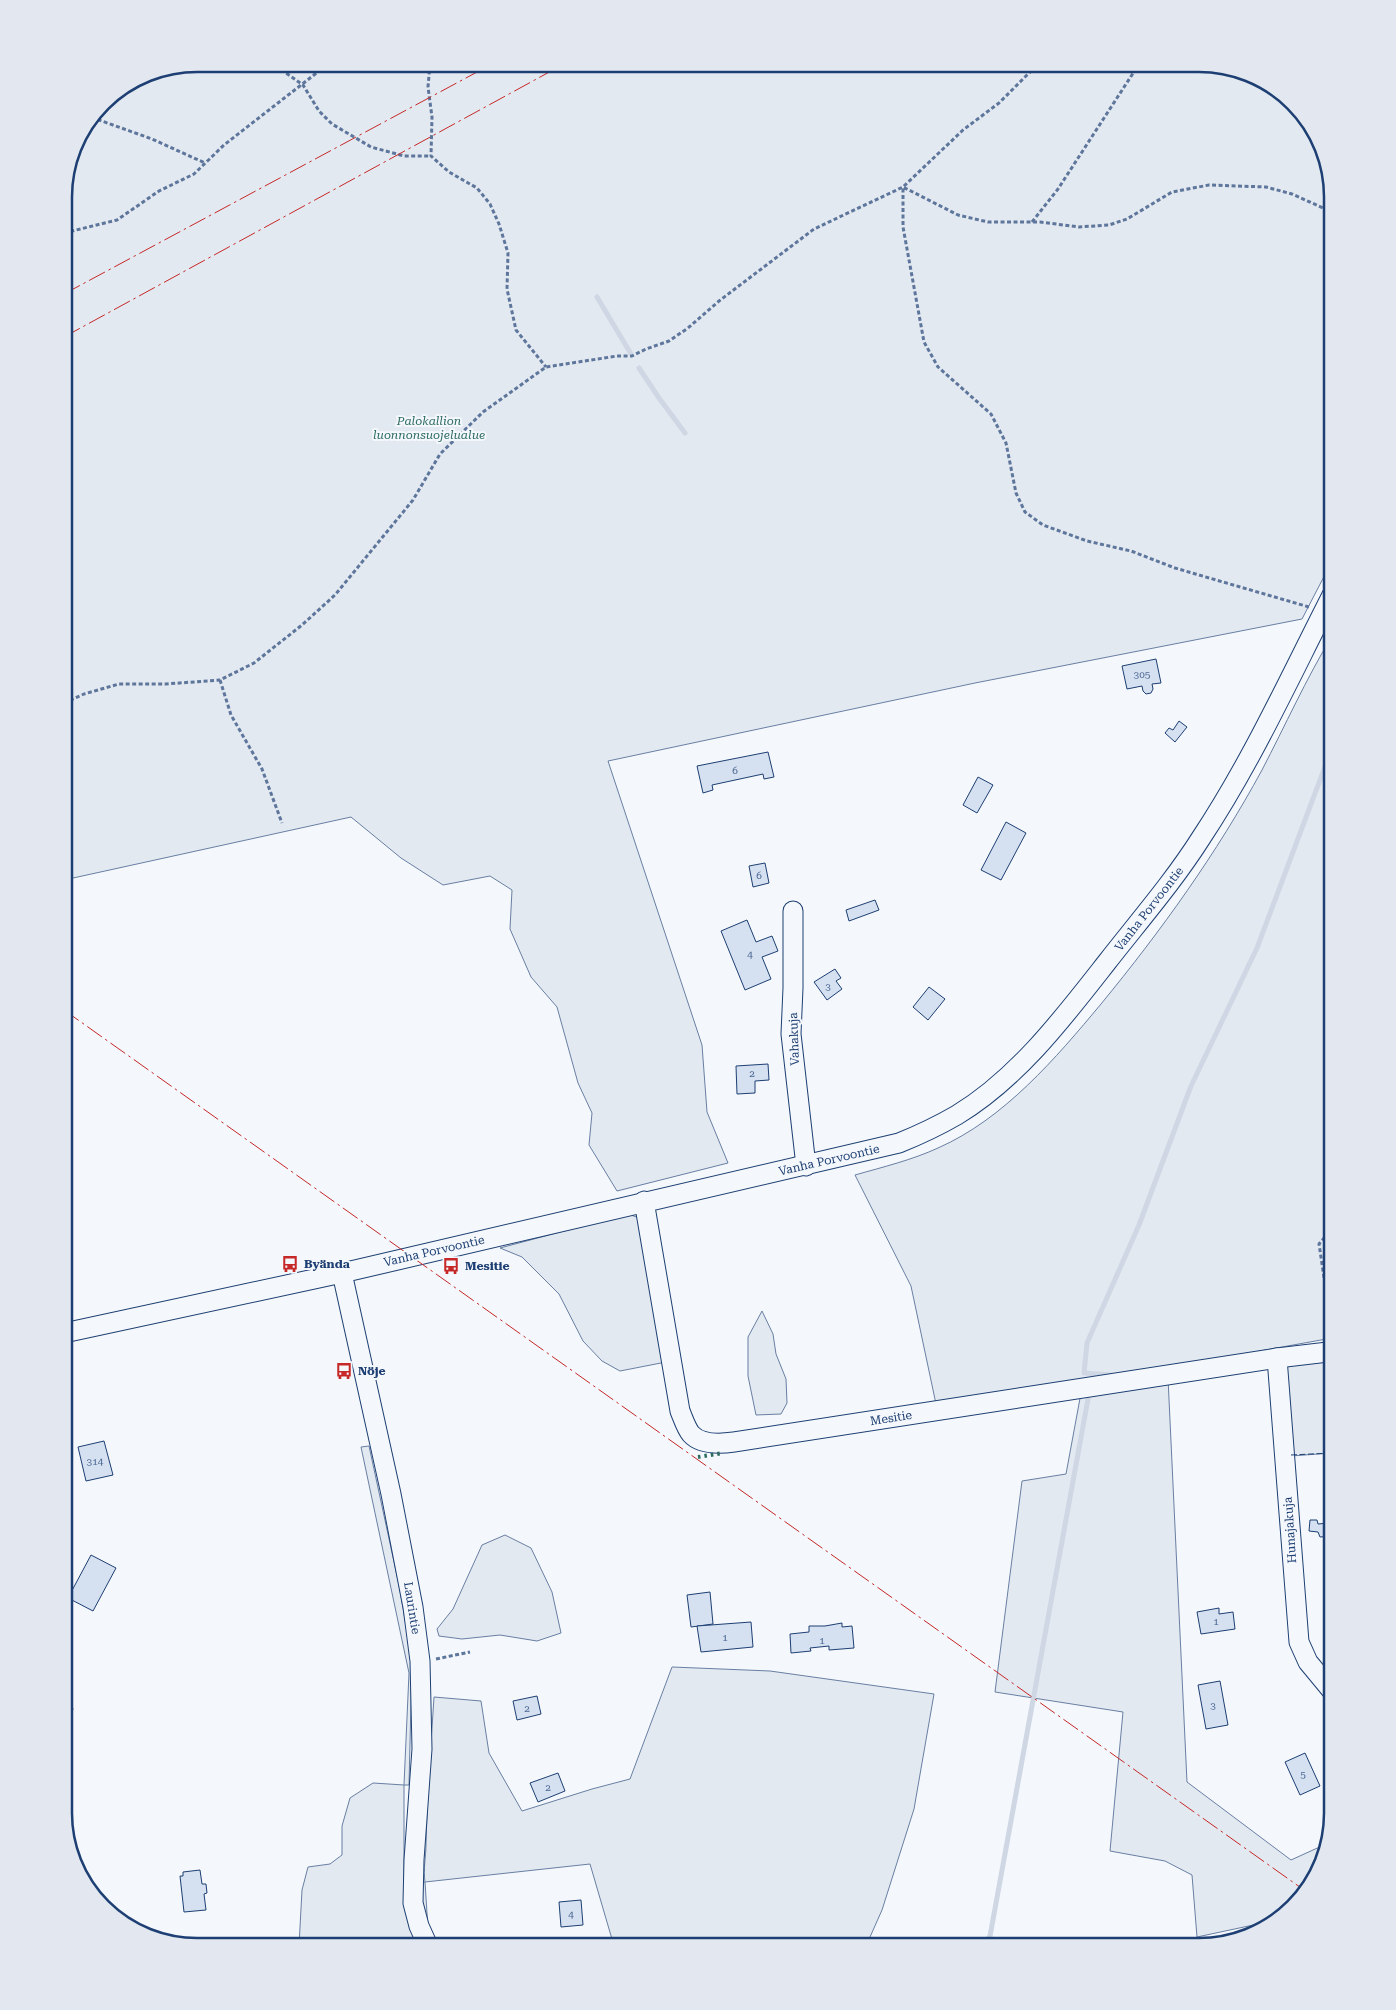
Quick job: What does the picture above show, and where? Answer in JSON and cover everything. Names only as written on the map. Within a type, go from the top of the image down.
[{"type":"street","name":"Vanha Porvoontie","points":[[72,1331],[342,1273],[644,1201],[806,1166],[899,1143],[930,1130],[958,1114],[990,1091],[1019,1065],[1067,1012],[1174,877],[1202,838],[1260,739],[1324,611]]},
{"type":"street","name":"Vahakuja","points":[[792,911],[793,988],[791,1034],[806,1166]]},
{"type":"street","name":"Mesitie","points":[[644,1201],[680,1411],[691,1434],[705,1442],[720,1444],[734,1442],[1324,1350]]},
{"type":"street","name":"Laurintie","points":[[342,1273],[391,1494],[413,1607],[420,1661],[422,1749],[414,1860],[413,1903],[418,1926],[424,1937]]},
{"type":"street","name":"Hunajakuja","points":[[1277,1358],[1299,1642],[1308,1662],[1324,1681]]},
{"type":"path","points":[[286,73],[303,85],[319,112],[332,124],[371,147],[404,156],[431,156],[449,172],[478,188],[490,204],[499,224],[508,253],[507,289],[516,330],[546,367]]},
{"type":"path","points":[[73,231],[117,220],[158,191],[194,174],[224,145],[317,73]]},
{"type":"path","points":[[429,73],[428,87],[432,117],[431,156]]},
{"type":"path","points":[[73,699],[119,684],[166,684],[220,680],[254,663],[302,625],[334,595],[413,500],[440,454],[482,412],[546,367],[617,356],[632,356],[646,348],[669,341],[814,229],[903,187],[963,130],[999,103],[1029,73]]},
{"type":"path","points":[[1032,222],[1058,189],[1133,73]]},
{"type":"path","points":[[100,120],[152,139],[205,163]]},
{"type":"path","points":[[903,187],[958,215],[988,222],[1109,226],[1127,219],[1172,192],[1208,185],[1266,187],[1292,194],[1324,208]]},
{"type":"path","points":[[903,187],[903,227],[924,342],[938,367],[991,414],[1006,443],[1016,493],[1025,512],[1043,525],[1087,541],[1131,551],[1175,568],[1324,602]]},
{"type":"path","points":[[220,680],[231,715],[262,769],[282,823]]},
{"type":"path","points":[[1324,1238],[1319,1244],[1324,1277]]},
{"type":"path","points":[[420,1661],[470,1652]]},
{"type":"green space","name":"Palokallion luonnonsuojelualue","points":[[189,73],[1207,73],[1239,79],[1254,85],[1281,104],[1298,121],[1314,150],[1319,165],[1324,198],[1324,576],[1302,619],[975,683],[608,761],[702,1045],[707,1112],[728,1163],[617,1191],[589,1145],[592,1113],[578,1083],[557,1007],[531,977],[510,929],[512,890],[490,876],[443,885],[401,858],[351,817],[73,878],[73,189],[77,165],[89,135],[109,109],[128,94],[157,79]]},
{"type":"green space","points":[[1324,649],[1324,1339],[1149,1371],[936,1404],[911,1286],[855,1175],[918,1156],[962,1136],[1007,1104],[1066,1045],[1145,948],[1207,861],[1245,801]]},
{"type":"green space","points":[[628,1214],[642,1219],[666,1362],[620,1371],[602,1361],[583,1341],[559,1294],[522,1257],[500,1248]]},
{"type":"green space","points":[[762,1311],[773,1334],[776,1354],[786,1379],[787,1403],[781,1414],[756,1415],[748,1376],[748,1337]]},
{"type":"green space","points":[[1324,1361],[1324,1454],[1291,1456],[1283,1365]]},
{"type":"green space","points":[[1168,1378],[1187,1782],[1291,1860],[1318,1848],[1307,1875],[1298,1889],[1275,1912],[1252,1925],[1197,1937],[1192,1875],[1165,1861],[1110,1851],[1123,1712],[995,1692],[1022,1481],[1066,1474],[1081,1393]]},
{"type":"green space","points":[[369,1446],[399,1585],[412,1660],[409,1785],[404,1785],[409,1673],[361,1447]]},
{"type":"green space","points":[[505,1535],[531,1548],[552,1592],[561,1633],[537,1641],[500,1635],[462,1639],[439,1636],[437,1629],[453,1609],[482,1545]]},
{"type":"green space","points":[[672,1667],[770,1671],[934,1694],[914,1809],[882,1910],[870,1938],[611,1937],[590,1864],[425,1882],[424,1868],[434,1697],[481,1701],[489,1753],[522,1811],[630,1779]]},
{"type":"green space","points":[[373,1783],[404,1785],[404,1886],[425,1882],[428,1929],[424,1936],[419,1937],[299,1937],[302,1890],[308,1867],[330,1864],[342,1855],[342,1826],[350,1798]]},
{"type":"building","points":[[1156,659],[1161,683],[1152,684],[1153,689],[1151,693],[1146,694],[1142,686],[1127,689],[1122,666]]},
{"type":"building","points":[[1179,721],[1187,727],[1175,742],[1165,733],[1169,728],[1173,730]]},
{"type":"building","points":[[768,752],[774,777],[764,779],[763,774],[712,785],[713,790],[703,793],[697,766]]},
{"type":"building","points":[[978,777],[993,785],[977,813],[963,805]]},
{"type":"building","points":[[1006,822],[1026,833],[1001,880],[981,870]]},
{"type":"building","points":[[765,863],[769,883],[753,887],[749,866]]},
{"type":"building","points":[[875,900],[879,910],[849,921],[846,910]]},
{"type":"building","points":[[747,920],[756,942],[772,936],[778,951],[762,957],[771,979],[745,990],[721,931]]},
{"type":"building","points":[[835,969],[841,978],[836,981],[842,989],[827,1000],[814,982]]},
{"type":"building","points":[[929,987],[945,999],[928,1020],[913,1007]]},
{"type":"building","points":[[768,1064],[769,1080],[755,1081],[755,1093],[737,1094],[736,1066]]},
{"type":"building","points":[[104,1441],[113,1475],[86,1481],[78,1447]]},
{"type":"building","points":[[1310,1520],[1317,1520],[1318,1524],[1324,1523],[1324,1537],[1320,1537],[1318,1532],[1309,1531]]},
{"type":"building","points":[[91,1555],[116,1568],[93,1611],[72,1600],[72,1590]]},
{"type":"building","points":[[710,1592],[713,1624],[691,1627],[687,1595]]},
{"type":"building","points":[[1219,1608],[1219,1614],[1233,1612],[1235,1629],[1201,1634],[1197,1612]]},
{"type":"building","points":[[751,1622],[753,1647],[701,1652],[697,1626]]},
{"type":"building","points":[[842,1623],[842,1627],[852,1626],[854,1648],[829,1650],[829,1646],[810,1648],[811,1651],[791,1653],[790,1634],[809,1632],[809,1626]]},
{"type":"building","points":[[1220,1681],[1228,1725],[1206,1729],[1198,1685]]},
{"type":"building","points":[[537,1696],[541,1714],[517,1720],[513,1701]]},
{"type":"building","points":[[1305,1753],[1320,1786],[1300,1795],[1285,1762]]},
{"type":"building","points":[[558,1773],[565,1791],[538,1802],[530,1783]]},
{"type":"building","points":[[200,1870],[202,1884],[206,1884],[207,1893],[204,1894],[206,1910],[184,1912],[180,1876],[183,1876],[183,1872]]},
{"type":"building","points":[[581,1900],[583,1925],[561,1927],[559,1902]]},
{"type":"waterway","points":[[597,297],[631,354]]},
{"type":"waterway","points":[[639,368],[685,433]]},
{"type":"waterway","points":[[1112,1375],[1084,1373],[1087,1343],[1139,1225],[1191,1086],[1257,948],[1324,769]]},
{"type":"waterway","points":[[989,1938],[1088,1399]]},
{"type":"hedge","points":[[698,1457],[723,1453]]},
{"type":"fence","points":[[1291,1455],[1324,1453]]},
{"type":"power","points":[[73,289],[475,73]]},
{"type":"power","points":[[73,332],[548,73]]},
{"type":"power","points":[[72,1016],[1299,1887]]},
{"type":"place","name":"Byända","points":[[290,1264]]},
{"type":"place","name":"Mesitie","points":[[451,1266]]},
{"type":"place","name":"Nöje","points":[[344,1371]]}]
